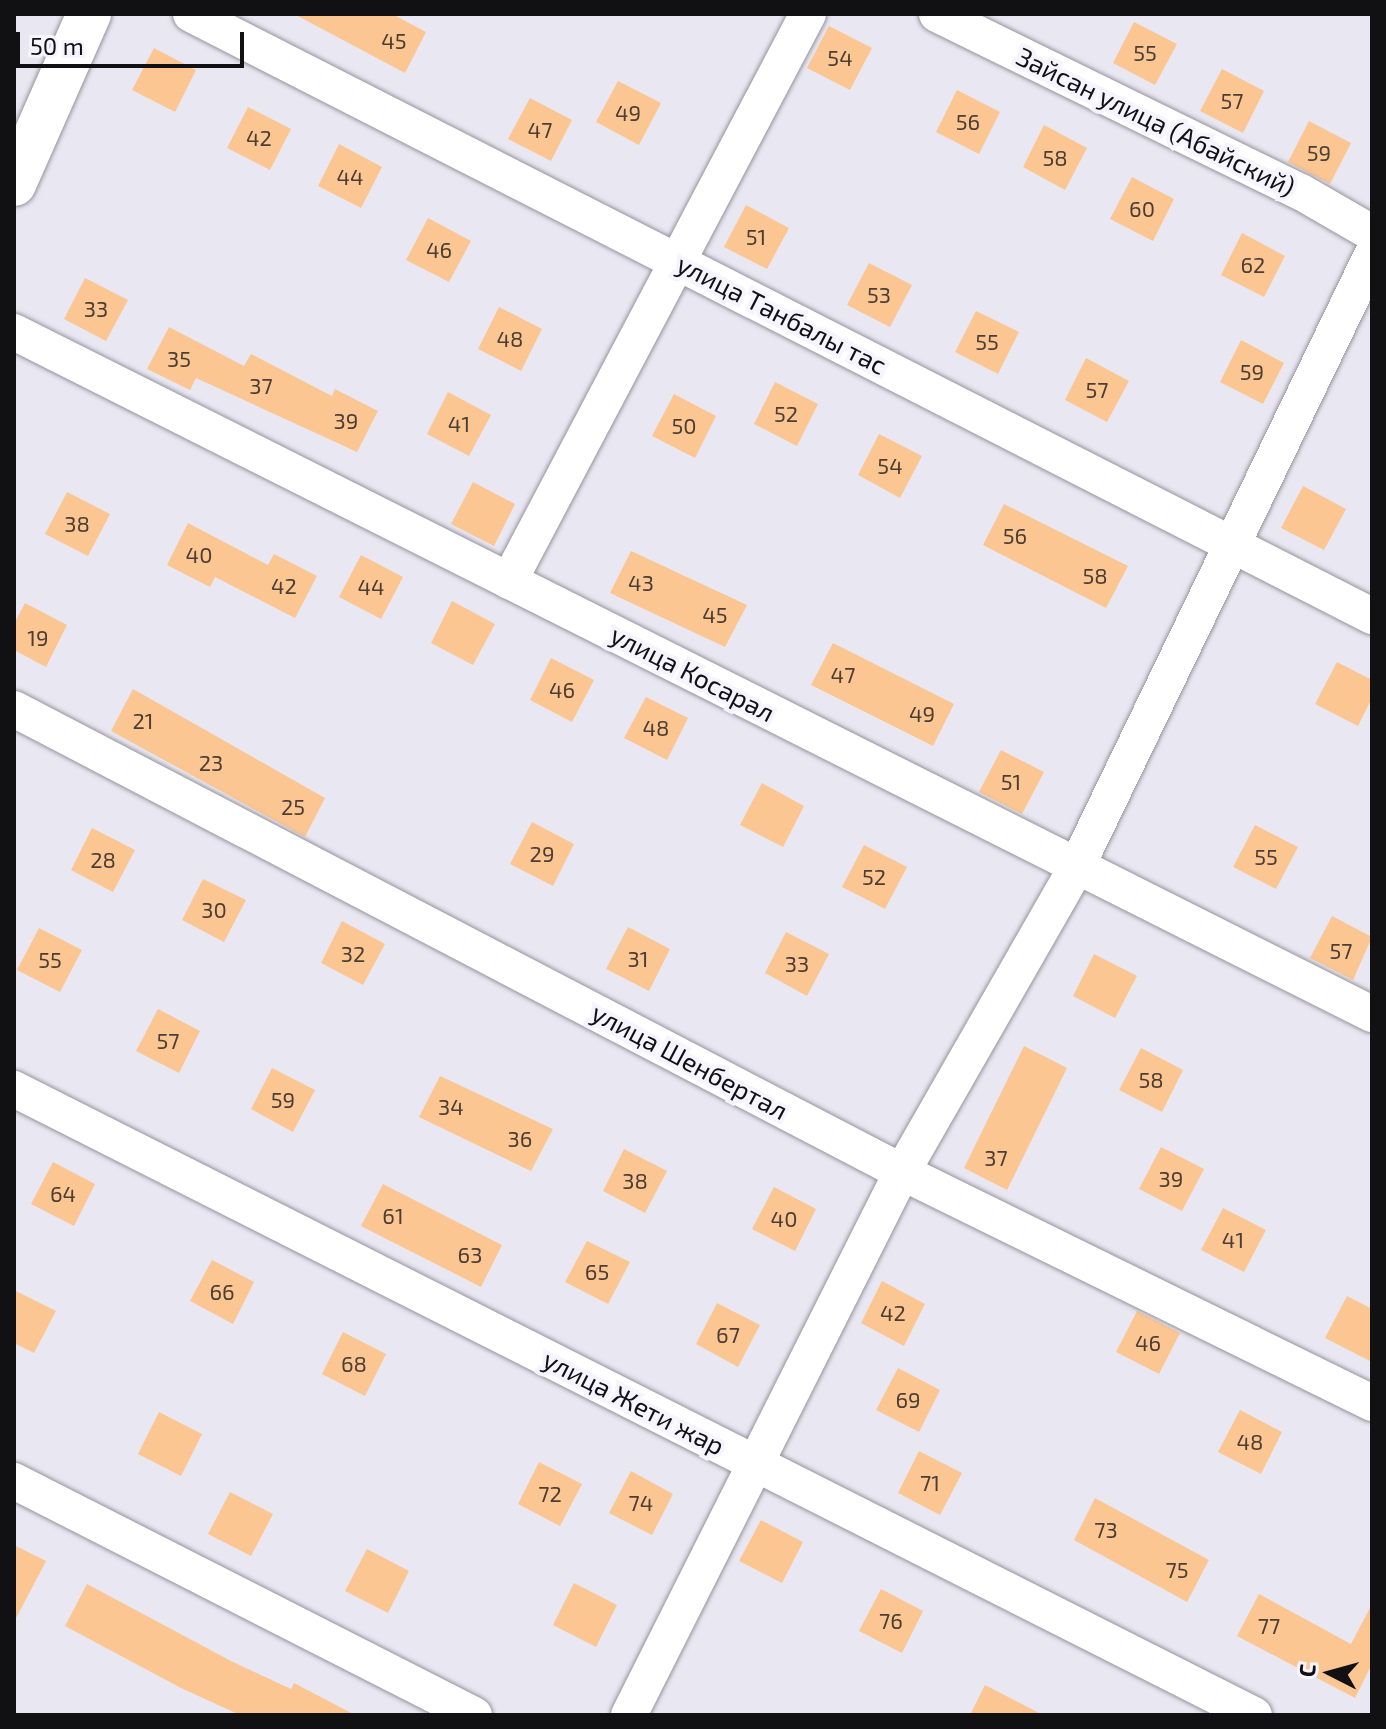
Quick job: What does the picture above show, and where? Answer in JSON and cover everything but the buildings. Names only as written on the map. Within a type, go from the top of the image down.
[{"type":"street","points":[[14,184],[89,14]]},
{"type":"street","name":"улица Танбалы тас","points":[[191,14],[1231,541],[1372,616]]},
{"type":"street","points":[[509,581],[808,14]]},
{"type":"street","name":"Зайсан улица (Абайский)","points":[[937,14],[1301,192],[1372,233]]},
{"type":"street","points":[[629,1715],[902,1172],[1077,866],[1231,541],[1372,255]]},
{"type":"street","name":"улица Косарал","points":[[14,332],[1372,1014]]},
{"type":"street","name":"улица Шенбертал","points":[[14,709],[902,1172],[1372,1403]]},
{"type":"street","name":"улица Жети жар","points":[[14,1089],[1254,1715]]},
{"type":"street","points":[[14,1481],[474,1715]]}]
